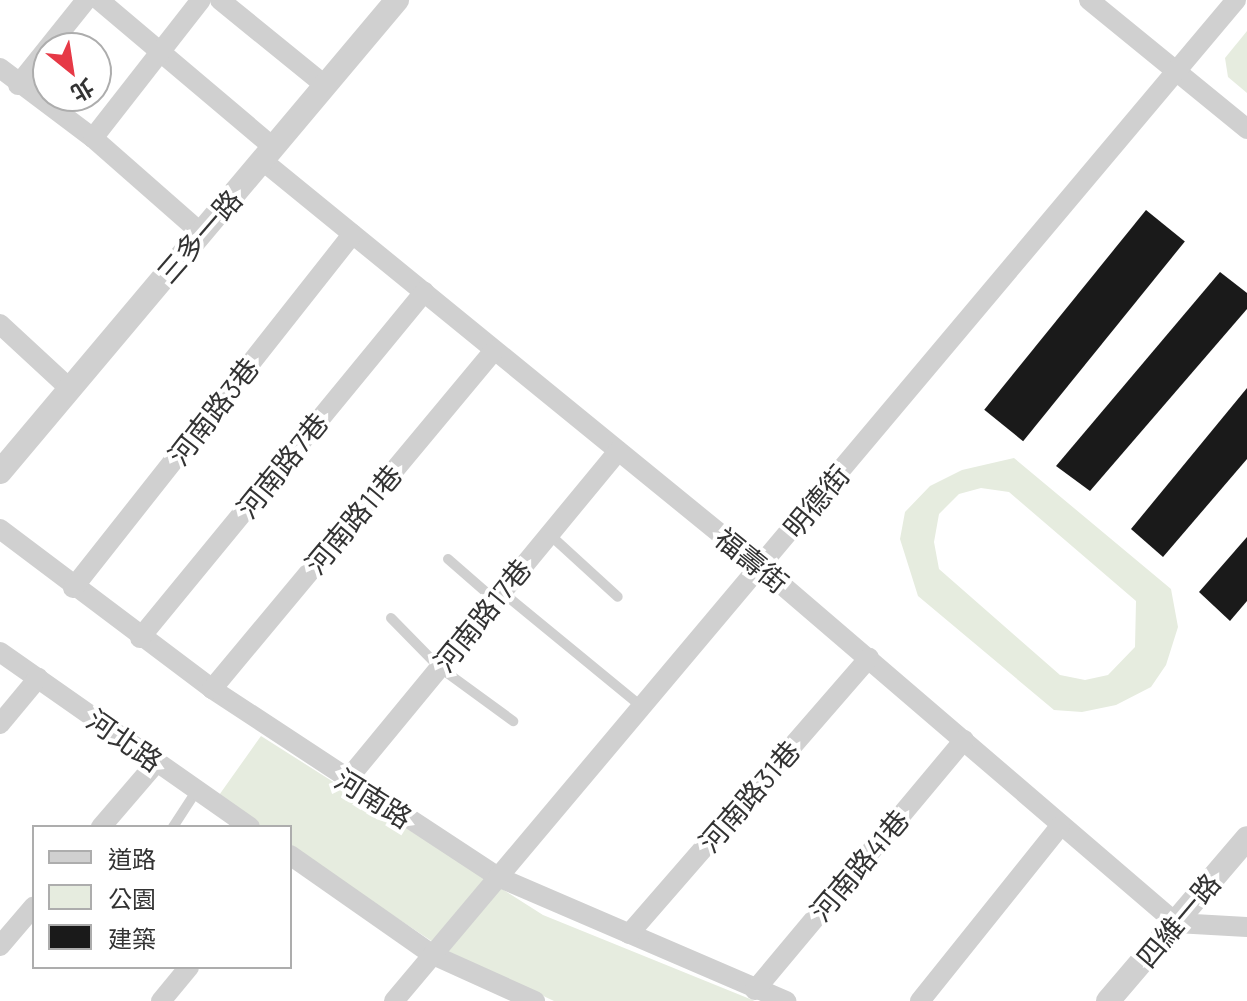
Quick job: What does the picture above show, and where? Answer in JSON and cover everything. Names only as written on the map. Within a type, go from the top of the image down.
[{"type":"street","points":[[18,85],[86,0]]},
{"type":"street","name":"福壽街","points":[[99,0],[163,52],[353,234],[761,567],[1176,923]]},
{"type":"street","points":[[93,138],[201,0]]},
{"type":"street","points":[[220,0],[326,86]]},
{"type":"street","name":"三多一路","points":[[0,472],[397,0]]},
{"type":"street","points":[[1089,0],[1247,129]]},
{"type":"street","name":"明德街","points":[[394,1001],[1236,0]]},
{"type":"street","points":[[0,68],[18,85],[93,138],[201,233]]},
{"type":"street","name":"河南路3巷","points":[[73,588],[353,234]]},
{"type":"street","name":"河南路7巷","points":[[140,638],[424,292]]},
{"type":"street","points":[[0,324],[69,388]]},
{"type":"street","name":"河南路11巷","points":[[212,689],[494,350]]},
{"type":"street","name":"河南路17巷","points":[[347,780],[618,451]]},
{"type":"street","name":"河南路","points":[[0,529],[73,588],[212,689],[498,877],[786,1001]]},
{"type":"street","name":"河北路","points":[[0,652],[247,825]]},
{"type":"street","name":"河南路31巷","points":[[629,934],[869,658]]},
{"type":"street","points":[[0,724],[38,678]]},
{"type":"street","name":"河南路41巷","points":[[755,990],[964,740]]},
{"type":"street","points":[[103,825],[157,762]]},
{"type":"street","points":[[920,1001],[1060,826]]},
{"type":"street","name":"四維一路","points":[[1108,1001],[1247,838]]},
{"type":"street","points":[[292,856],[433,955],[535,1001]]},
{"type":"street","points":[[0,946],[32,908]]},
{"type":"street","points":[[1176,923],[1247,927]]},
{"type":"street","points":[[161,1001],[187,969]]},
{"type":"lane","points":[[549,534],[618,597]]},
{"type":"lane","points":[[448,559],[642,707]]},
{"type":"lane","points":[[391,618],[439,667],[513,721]]},
{"type":"lane","points":[[174,825],[197,790]]},
{"type":"green space","points":[[1247,31],[1247,93],[1228,77],[1225,58]]},
{"type":"green space","points":[[1014,458],[1171,589],[1178,627],[1166,665],[1151,687],[1116,705],[1082,712],[1054,710],[918,596],[900,539],[905,512],[930,486],[962,470]],"holes":[[[981,488],[1009,492],[1136,601],[1135,647],[1108,675],[1085,680],[1060,675],[939,569],[934,542],[939,514],[959,494]]]},
{"type":"green space","points":[[261,736],[543,915],[755,1001],[554,1001],[445,950],[292,848],[292,825],[258,825],[217,798]]},
{"type":"building","points":[[1146,210],[1185,241],[1023,441],[984,410]]},
{"type":"building","points":[[1220,272],[1247,293],[1247,309],[1090,491],[1056,466]]},
{"type":"building","points":[[1247,388],[1247,459],[1163,557],[1131,529]]},
{"type":"building","points":[[1247,537],[1247,601],[1230,621],[1199,592]]}]
